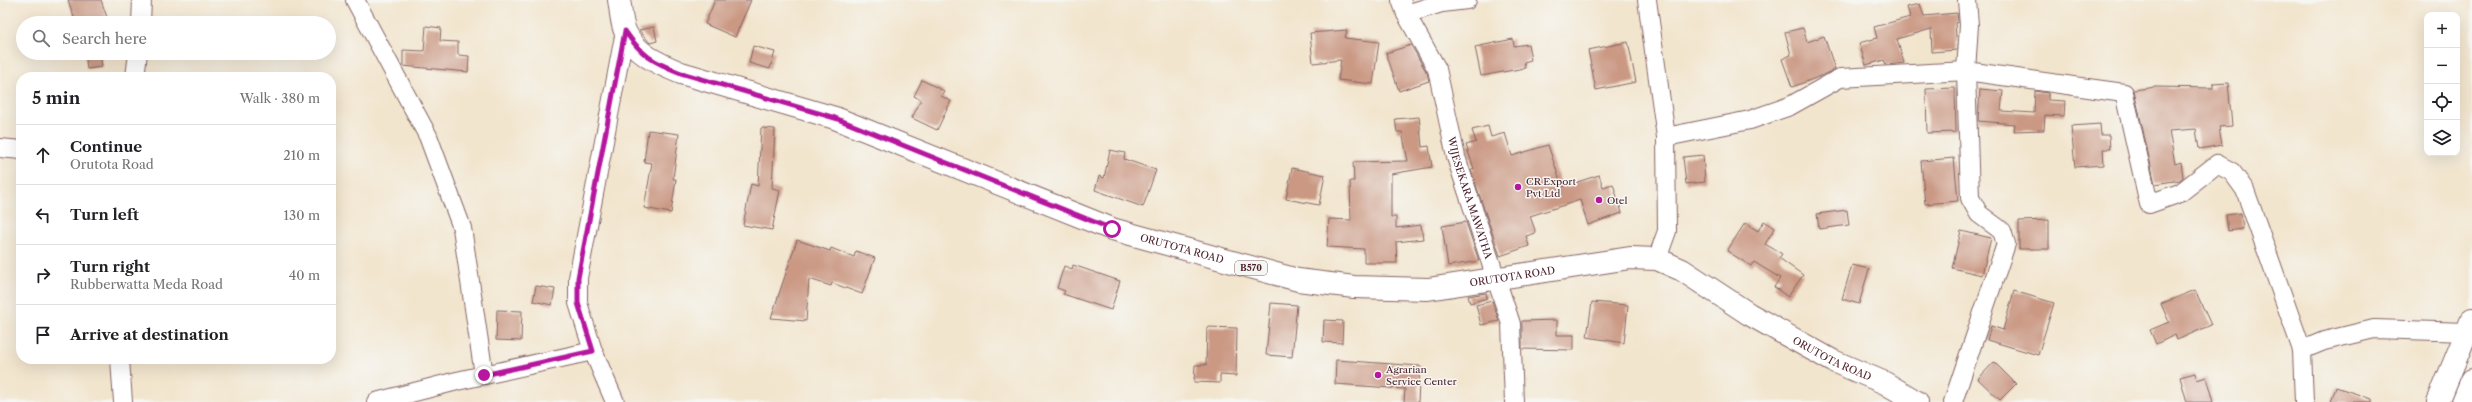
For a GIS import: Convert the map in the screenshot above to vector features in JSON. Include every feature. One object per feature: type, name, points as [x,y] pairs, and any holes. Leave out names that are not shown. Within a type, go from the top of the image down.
[{"type":"main road","name":"ORUTOTA ROAD","points":[[619,0],[625,31],[637,49],[657,63],[681,73],[835,118],[1112,229],[1298,280],[1354,287],[1428,289],[1630,258],[1657,259],[1682,270],[1749,314],[1833,361],[1885,383],[1917,402]]},
{"type":"main road","points":[[2438,402],[2469,326]]},
{"type":"main road","points":[[2463,402],[2472,380]]},
{"type":"street","points":[[141,16],[142,0]]},
{"type":"street","points":[[355,0],[428,136],[462,228],[484,375]]},
{"type":"street","points":[[1404,7],[1467,0]]},
{"type":"street","points":[[1647,0],[1666,137],[1667,231],[1657,259]]},
{"type":"street","points":[[1953,402],[2006,244],[2002,231],[1978,214],[1970,198],[1966,71],[1969,25],[1967,0]]},
{"type":"street","name":"WIJESEKARA MAWATHA","points":[[1404,7],[1437,69],[1456,157],[1511,324],[1514,402]]},
{"type":"street","points":[[615,402],[593,351],[578,303],[578,278],[625,31]]},
{"type":"street","points":[[136,72],[137,60]]},
{"type":"street","points":[[1666,137],[1750,120],[1790,106],[1840,78],[1966,71],[2124,93],[2149,204],[2180,193],[2216,164],[2232,172],[2245,190],[2302,350],[2304,402]]},
{"type":"street","points":[[0,148],[16,150]]},
{"type":"street","points":[[2302,350],[2324,341],[2374,329],[2469,326]]},
{"type":"street","points":[[376,402],[484,375],[593,351]]},
{"type":"street","points":[[120,364],[124,402]]},
{"type":"building","points":[[68,0],[101,0],[107,16],[74,16]]},
{"type":"building","points":[[715,0],[751,0],[735,37],[705,24]]},
{"type":"building","points":[[1920,4],[1924,16],[1957,13],[1958,22],[1955,23],[1957,50],[1932,52],[1931,29],[1897,39],[1904,63],[1886,65],[1884,60],[1866,65],[1859,43],[1877,38],[1874,27],[1910,17],[1907,7]]},
{"type":"building","points":[[426,26],[441,28],[440,41],[458,42],[458,55],[469,56],[468,72],[403,66],[403,50],[424,51]]},
{"type":"building","points":[[654,27],[657,41],[650,43],[639,30]]},
{"type":"building","points":[[1803,28],[1807,42],[1824,36],[1835,69],[1792,87],[1782,59],[1791,55],[1785,32]]},
{"type":"building","points":[[1347,30],[1345,38],[1379,42],[1373,84],[1338,80],[1341,60],[1313,63],[1310,33]]},
{"type":"building","points":[[1513,39],[1514,46],[1528,44],[1531,60],[1524,62],[1525,68],[1481,76],[1475,47]]},
{"type":"building","points":[[1628,42],[1636,82],[1596,90],[1588,50]]},
{"type":"building","points":[[1411,45],[1427,73],[1429,81],[1399,91],[1386,53]]},
{"type":"building","points":[[753,46],[775,52],[770,69],[749,63]]},
{"type":"building","points":[[86,60],[101,60],[102,67],[87,69]]},
{"type":"building","points":[[922,80],[944,91],[941,96],[951,101],[937,130],[912,118],[921,100],[914,96]]},
{"type":"building","points":[[2228,83],[2232,126],[2219,127],[2222,145],[2199,149],[2196,129],[2169,131],[2175,164],[2181,162],[2183,177],[2180,180],[2155,184],[2134,90],[2156,87],[2213,88],[2213,84]]},
{"type":"building","points":[[1955,88],[1956,132],[1927,133],[1926,89]]},
{"type":"building","points":[[1980,89],[2003,91],[2001,111],[2034,113],[2035,91],[2048,93],[2048,100],[2065,101],[2064,116],[2045,115],[2044,130],[2014,131],[2015,124],[1978,121]]},
{"type":"building","points":[[1419,117],[1422,147],[1429,146],[1432,167],[1391,174],[1391,217],[1396,217],[1396,228],[1421,225],[1423,239],[1396,242],[1397,263],[1364,263],[1364,249],[1327,247],[1329,219],[1351,220],[1350,181],[1354,181],[1353,162],[1408,161],[1402,132],[1397,132],[1395,119]]},
{"type":"building","points":[[2100,124],[2101,135],[2109,135],[2110,149],[2103,149],[2104,165],[2075,167],[2071,126]]},
{"type":"building","name":"CR Export Pvt Ltd","points":[[1488,126],[1491,137],[1505,133],[1512,156],[1548,145],[1562,187],[1599,175],[1603,187],[1613,184],[1622,213],[1588,225],[1580,200],[1530,216],[1536,233],[1526,236],[1529,246],[1500,256],[1471,170],[1474,169],[1466,145],[1476,142],[1472,130]]},
{"type":"building","points":[[761,128],[775,129],[772,188],[780,190],[772,230],[743,225],[751,184],[758,186]]},
{"type":"building","points":[[648,130],[679,134],[673,179],[676,179],[671,213],[644,208],[652,163],[644,162]]},
{"type":"building","points":[[1110,150],[1125,153],[1124,159],[1156,170],[1143,207],[1095,190],[1099,176],[1104,178]]},
{"type":"building","points":[[1703,155],[1705,182],[1686,184],[1683,157]]},
{"type":"building","points":[[1954,158],[1958,201],[1925,204],[1921,161]]},
{"type":"building","points":[[1292,168],[1325,175],[1319,205],[1286,199]]},
{"type":"building","points":[[1847,210],[1849,225],[1819,229],[1817,214]]},
{"type":"building","points":[[2241,213],[2243,229],[2228,231],[2226,215]]},
{"type":"building","points":[[2049,220],[2049,249],[2019,249],[2019,221]]},
{"type":"building","points":[[1764,221],[1775,228],[1765,244],[1782,254],[1779,258],[1803,275],[1788,297],[1774,287],[1780,278],[1754,262],[1751,266],[1727,251],[1745,223],[1758,231]]},
{"type":"building","points":[[1466,222],[1479,261],[1448,266],[1442,226]]},
{"type":"building","points":[[1961,231],[1991,238],[1982,275],[1952,268]]},
{"type":"building","points":[[797,240],[830,251],[831,248],[854,257],[856,251],[875,258],[862,294],[832,283],[831,286],[809,279],[806,321],[771,318]]},
{"type":"building","points":[[1073,265],[1120,281],[1111,310],[1063,294],[1065,291],[1057,288],[1064,266],[1072,269]]},
{"type":"building","points":[[1852,265],[1869,269],[1859,304],[1842,299]]},
{"type":"building","points":[[536,286],[555,289],[552,305],[533,301]]},
{"type":"building","points":[[2195,290],[2211,325],[2177,340],[2175,335],[2156,344],[2150,330],[2169,322],[2161,304]]},
{"type":"building","points":[[2014,291],[2054,303],[2038,355],[1987,340],[1991,326],[2003,330]]},
{"type":"building","points":[[1486,293],[1487,298],[1470,303],[1468,296]]},
{"type":"building","points":[[1492,301],[1499,321],[1481,325],[1476,305]]},
{"type":"building","points":[[1592,302],[1628,305],[1624,343],[1587,337]]},
{"type":"building","points":[[1271,303],[1297,305],[1292,357],[1266,355]]},
{"type":"building","points":[[497,310],[522,311],[521,341],[496,340]]},
{"type":"building","points":[[1324,320],[1343,321],[1342,343],[1323,342]]},
{"type":"building","points":[[1557,320],[1557,335],[1574,335],[1574,350],[1522,349],[1522,321]]},
{"type":"building","points":[[1207,327],[1237,328],[1236,376],[1220,375],[1220,383],[1194,382],[1195,365],[1206,365]]},
{"type":"building","name":"Agrarian Service Center","points":[[1336,360],[1420,366],[1418,402],[1404,402],[1405,389],[1335,384]]},
{"type":"building","points":[[1994,362],[2016,384],[2000,400],[1978,379]]},
{"type":"building","points":[[2195,373],[2197,380],[2206,377],[2213,402],[2187,402],[2180,377]]},
{"type":"building","points":[[2336,387],[2372,399],[2372,402],[2331,402]]},
{"type":"place","name":"CR Export Pvt Ltd","points":[[1518,187]]},
{"type":"place","name":"Otel","points":[[1599,200]]},
{"type":"place","name":"Agrarian Service Center","points":[[1378,375]]},
{"type":"route","points":[[484,375],[593,351],[578,303],[578,278],[625,31],[637,49],[657,63],[681,73],[795,104],[835,118],[1112,229]]}]
